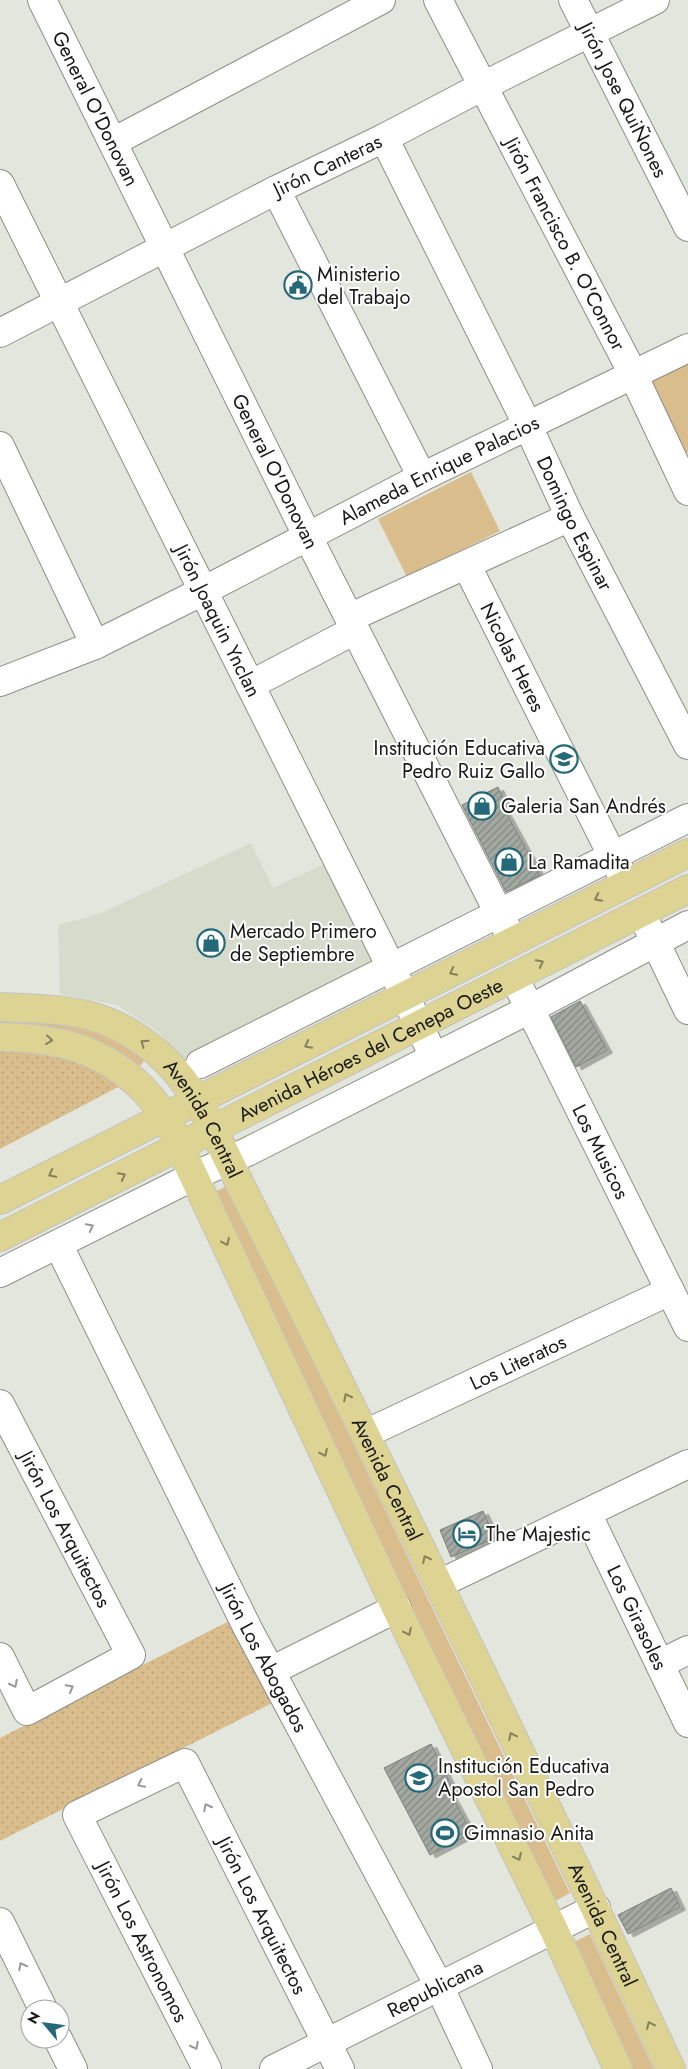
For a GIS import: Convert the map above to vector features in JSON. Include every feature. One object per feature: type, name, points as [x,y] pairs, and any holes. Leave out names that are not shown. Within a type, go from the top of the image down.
[{"type":"main road","name":"Avenida Héroes del Cenepa Oeste","points":[[0,1200],[688,852]]},
{"type":"main road","name":"Avenida Héroes del Cenepa Oeste","points":[[0,1237],[688,889]]},
{"type":"main road","name":"Avenida Central","points":[[0,1007],[90,1014],[120,1027],[155,1051],[179,1076],[197,1102],[229,1161],[439,1584],[596,1908],[671,2069]]},
{"type":"main road","name":"Avenida Central","points":[[0,1037],[60,1041],[92,1053],[143,1088],[166,1117],[397,1608],[553,1928],[618,2069]]},
{"type":"street","name":"General O'Donovan","points":[[42,0],[308,537],[513,941]]},
{"type":"street","points":[[113,142],[381,0]]},
{"type":"street","name":"Jirón Francisco B. O'Connor","points":[[438,0],[684,473]]},
{"type":"street","name":"Jirón Jose QuiÑones","points":[[573,0],[688,227]]},
{"type":"street","name":"Jirón Canteras","points":[[0,333],[276,190],[384,138],[655,0]]},
{"type":"street","name":"Domingo Espinar","points":[[384,138],[528,426],[570,518],[688,745]]},
{"type":"street","name":"Jirón Joaquin Ynclan","points":[[0,184],[391,967],[434,1057]]},
{"type":"street","points":[[276,190],[422,477]]},
{"type":"street","name":"Alameda Enrique Palacios","points":[[0,682],[95,644],[203,591],[422,477],[688,348]]},
{"type":"street","points":[[0,446],[95,644]]},
{"type":"street","points":[[250,685],[352,624],[467,566],[570,518]]},
{"type":"street","name":"Nicolas Heres","points":[[467,566],[626,884]]},
{"type":"street","points":[[200,1064],[688,818]]},
{"type":"street","points":[[642,913],[688,1010]]},
{"type":"street","points":[[0,1273],[194,1176],[229,1161],[530,1009],[688,925]]},
{"type":"street","name":"Los Musicos","points":[[514,976],[688,1327]]},
{"type":"street","name":"Jirón Los Abogados","points":[[58,1244],[242,1618],[439,1986],[478,2069]]},
{"type":"street","name":"Los Literatos","points":[[365,1434],[670,1291]]},
{"type":"street","name":"Jirón Los Arquitectos","points":[[0,1404],[131,1655],[27,1711],[0,1657]]},
{"type":"street","points":[[439,1584],[688,1464]]},
{"type":"street","name":"Los Girasoles","points":[[587,1513],[688,1723]]},
{"type":"street","points":[[271,1671],[397,1608]]},
{"type":"street","points":[[660,1664],[688,1650]]},
{"type":"street","name":"Jirón Los Arquitectos","points":[[77,1815],[184,1763],[340,2069]]},
{"type":"street","name":"Jirón Los Astronomos","points":[[77,1815],[207,2069]]},
{"type":"street","name":"Republicana","points":[[274,2069],[596,1908]]},
{"type":"street","points":[[0,1922],[38,1999]]},
{"type":"street","points":[[63,2049],[73,2069]]},
{"type":"shaded area","points":[[688,352],[688,452],[676,458],[636,377]]},
{"type":"shaded area","points":[[471,472],[500,531],[407,577],[378,519]]},
{"type":"shaded area","name":"Mercado Primero de Septiembre","points":[[251,843],[273,888],[324,864],[373,961],[184,1059],[158,1032],[117,1005],[60,994],[58,925],[101,913]]},
{"type":"shaded area","points":[[0,1016],[76,1019],[146,1058],[141,1065],[134,1069],[0,1030]]},
{"type":"shaded area","points":[[0,1046],[65,1054],[102,1070],[120,1086],[0,1149]]},
{"type":"shaded area","points":[[231,1184],[358,1454],[570,1893],[552,1903],[213,1193]]},
{"type":"shaded area","points":[[235,1618],[280,1699],[0,1841],[0,1738]]},
{"type":"shaded area","points":[[590,1934],[654,2069],[633,2069],[572,1943]]},
{"type":"building","points":[[498,787],[506,805],[503,807],[540,875],[506,892],[462,805]]},
{"type":"building","points":[[580,1001],[607,1050],[576,1067],[551,1017]]},
{"type":"building","name":"The Majestic","points":[[483,1511],[495,1538],[451,1557],[440,1530]]},
{"type":"building","points":[[431,1744],[453,1789],[449,1791],[472,1833],[430,1855],[384,1768]]},
{"type":"building","points":[[671,1888],[680,1907],[628,1934],[618,1915]]},
{"type":"place","name":"Ministerio del Trabajo","points":[[298,285]]},
{"type":"place","name":"Institución Educativa Pedro Ruiz Gallo","points":[[564,759]]},
{"type":"place","name":"Galeria San Andrés","points":[[482,806]]},
{"type":"place","name":"La Ramadita","points":[[509,862]]},
{"type":"place","name":"Mercado Primero de Septiembre","points":[[211,943]]},
{"type":"place","name":"The Majestic","points":[[467,1534]]},
{"type":"place","name":"Institución Educativa Apostol San Pedro","points":[[419,1778]]},
{"type":"place","name":"Gimnasio Anita","points":[[445,1833]]}]
